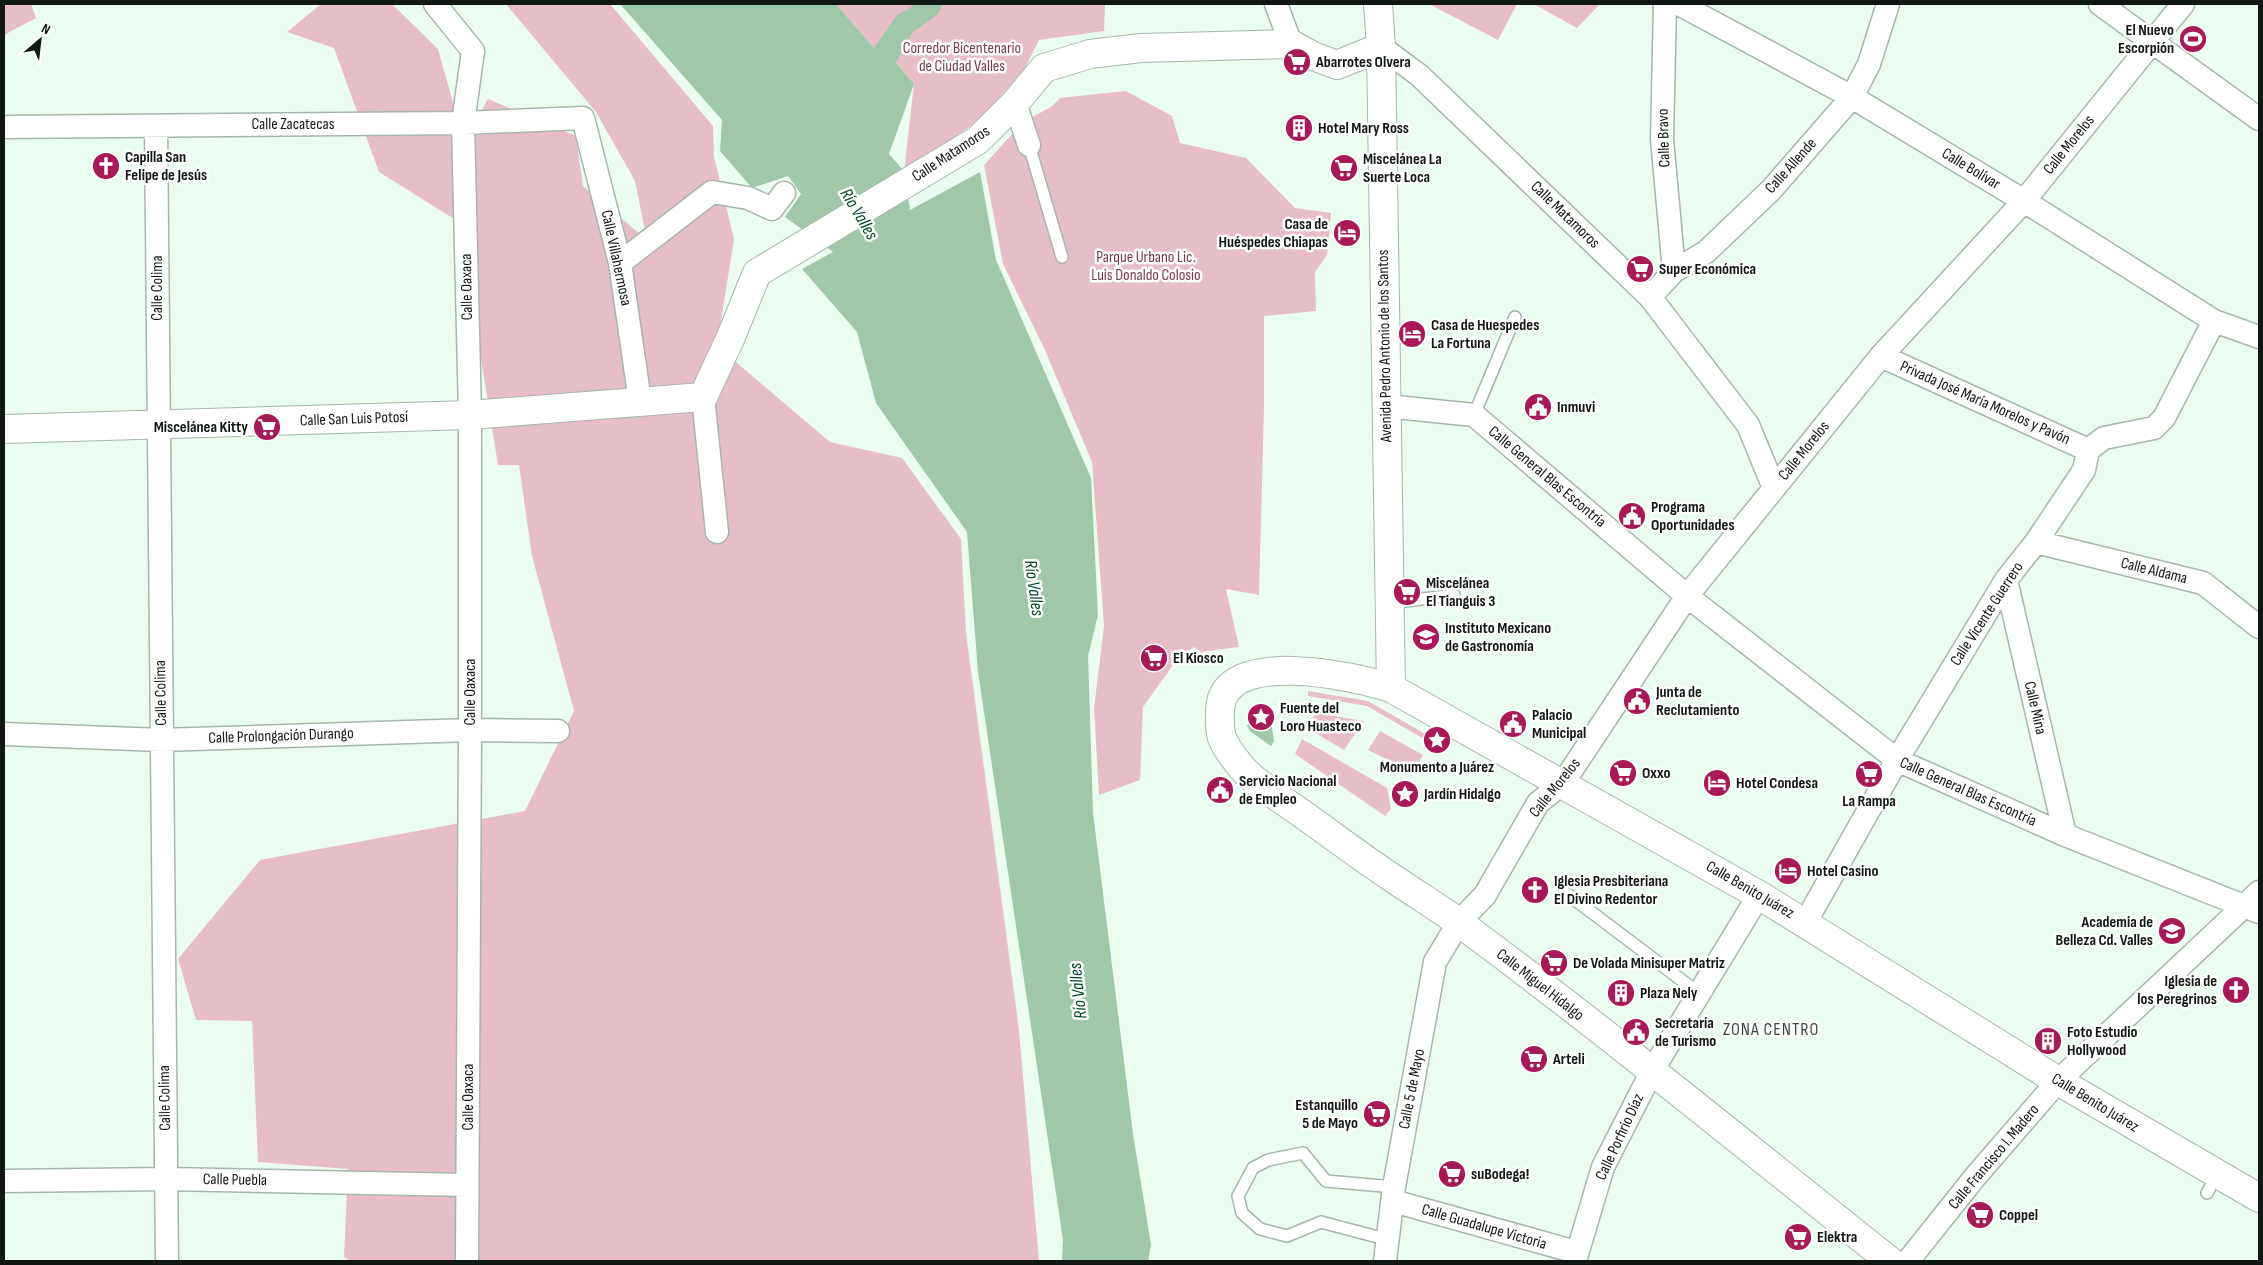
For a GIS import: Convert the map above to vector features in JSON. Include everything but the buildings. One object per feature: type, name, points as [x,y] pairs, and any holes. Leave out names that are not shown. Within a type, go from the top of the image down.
[{"type":"street","name":"Calle Oaxaca","points":[[435,4],[473,51],[463,123],[470,415],[467,1261]]},
{"type":"street","points":[[1276,4],[1291,44],[1313,56],[1337,65],[1381,47]]},
{"type":"street","name":"Avenida Pedro Antonio de los Santos","points":[[1378,4],[1381,47],[1391,688]]},
{"type":"street","name":"Calle Bravo","points":[[1665,4],[1662,139],[1674,271]]},
{"type":"street","name":"Calle Bolívar","points":[[1680,4],[1852,97],[2024,201],[2214,321],[2259,337]]},
{"type":"street","name":"Calle Allende","points":[[1650,297],[1674,271],[1706,252],[1771,190],[1852,97],[1869,64],[1888,4]]},
{"type":"street","points":[[2100,4],[2153,40],[2259,119]]},
{"type":"street","name":"Calle Morelos","points":[[1459,922],[1485,896],[1538,803],[1563,783],[1687,596],[1881,356],[2024,201],[2183,4]]},
{"type":"street","name":"Calle Matamoros","points":[[703,397],[730,340],[757,273],[978,140],[1015,103],[1044,68],[1090,54],[1140,48],[1291,44]]},
{"type":"street","name":"Calle Matamoros","points":[[1381,47],[1419,76],[1650,297],[1748,425],[1774,488]]},
{"type":"street","points":[[1015,103],[1029,146]]},
{"type":"street","name":"Calle Zacatecas","points":[[4,127],[463,123],[583,118]]},
{"type":"street","name":"Calle Villahermosa","points":[[583,118],[620,262],[640,401]]},
{"type":"street","name":"Calle Colima","points":[[156,126],[167,1261]]},
{"type":"street","points":[[620,262],[712,192],[748,198],[772,209],[784,193]]},
{"type":"street","points":[[2088,450],[2104,438],[2154,428],[2164,418],[2214,321]]},
{"type":"street","name":"Privada José María Morelos y Pavón","points":[[1881,356],[2088,450]]},
{"type":"street","points":[[703,397],[717,532]]},
{"type":"street","name":"Calle San Luis Potosí","points":[[4,429],[158,426],[470,415],[703,397]]},
{"type":"street","name":"Calle General Blas Escontria","points":[[1386,406],[1474,415],[1687,596]]},
{"type":"street","name":"Calle Vicente Guerrero","points":[[1805,923],[1897,760],[2006,580],[2036,542],[2084,470],[2088,450]]},
{"type":"street","name":"Calle Aldama","points":[[2036,542],[2203,583],[2259,627]]},
{"type":"street","name":"Calle Mina","points":[[2006,580],[2065,836]]},
{"type":"street","name":"Calle General Blas Escontría","points":[[1687,596],[1897,760],[2065,836],[2255,903]]},
{"type":"street","name":"Calle Benito Juárez","points":[[1220,699],[1236,679],[1256,674],[1305,670],[1364,679],[1391,688],[1760,895],[2058,1081],[2212,1184],[2259,1198]]},
{"type":"street","name":"Calle Miguel Hidalgo","points":[[1220,699],[1219,735],[1240,766],[1292,807],[1459,922],[1652,1071],[1890,1261]]},
{"type":"street","name":"Calle Prolongación Durango","points":[[4,734],[161,740],[470,730],[558,731]]},
{"type":"street","points":[[1652,1071],[1760,895]]},
{"type":"street","name":"Calle Francisco I. Madero","points":[[1908,1261],[1975,1177],[2058,1081],[2255,903]]},
{"type":"street","name":"Calle 5 de Mayo","points":[[1387,1250],[1393,1194],[1435,962],[1459,922]]},
{"type":"street","name":"Calle Porfirio Díaz","points":[[1575,1257],[1603,1167],[1652,1071]]},
{"type":"street","name":"Calle Puebla","points":[[4,1181],[166,1178],[467,1185]]},
{"type":"street","name":"Calle Guadalupe Victoria","points":[[1393,1194],[1575,1257]]},
{"type":"lane","points":[[1029,146],[1062,257]]},
{"type":"lane","points":[[1474,415],[1514,318]]},
{"type":"lane","points":[[1390,603],[1454,595]]},
{"type":"lane","points":[[1566,893],[1700,994]]},
{"type":"lane","points":[[1387,1250],[1322,1222],[1287,1236],[1260,1229],[1242,1213],[1238,1196],[1253,1168],[1268,1160],[1302,1153],[1326,1181],[1393,1194]]},
{"type":"green space","points":[[4,4],[31,4],[36,18],[4,35]]},
{"type":"green space","points":[[321,4],[392,4],[438,49],[464,142],[488,99],[576,136],[583,186],[647,240],[635,181],[596,112],[506,4],[610,4],[713,126],[714,157],[734,239],[717,346],[830,442],[902,458],[961,539],[966,633],[1019,1030],[1039,1261],[351,1261],[344,1257],[348,1169],[258,1162],[252,1021],[196,1020],[178,959],[260,860],[525,811],[574,711],[532,556],[519,465],[498,465],[459,222],[379,172],[334,48],[287,32]]},
{"type":"green space","name":"Corredor Bicentenario de Ciudad Valles","points":[[836,4],[922,4],[874,48]]},
{"type":"green space","name":"Corredor Bicentenario de Ciudad Valles","points":[[935,4],[1105,4],[1104,31],[1039,40],[1025,68],[981,119],[904,171],[914,84],[896,63],[913,32]]},
{"type":"green space","points":[[1431,4],[1517,4],[1498,40]]},
{"type":"green space","points":[[1534,4],[1600,4],[1577,28]]},
{"type":"green space","name":"Parque Urbano Lic. Luis Donaldo Colosio","points":[[1126,91],[1172,116],[1180,143],[1246,158],[1295,208],[1331,213],[1327,255],[1315,272],[1316,311],[1264,316],[1264,408],[1259,595],[1226,589],[1239,647],[1201,652],[1194,647],[1175,662],[1143,707],[1140,780],[1099,795],[1094,708],[1104,626],[1092,462],[1044,348],[1003,264],[984,165],[1023,122],[1051,107],[1060,98]]},
{"type":"green space","points":[[1308,691],[1368,701],[1427,735],[1424,739],[1367,706],[1308,696]]},
{"type":"green space","points":[[1316,713],[1364,721],[1344,750],[1307,728]]},
{"type":"green space","points":[[1380,731],[1423,755],[1413,772],[1368,750]]},
{"type":"green space","points":[[1302,739],[1387,788],[1391,809],[1385,816],[1295,754]]},
{"type":"water","name":"Río Valles","points":[[620,4],[836,4],[874,48],[897,15],[916,4],[943,4],[937,15],[913,32],[896,63],[914,84],[889,154],[904,171],[910,210],[980,172],[996,260],[1091,478],[1098,615],[1088,656],[1093,813],[1133,1134],[1151,1245],[1148,1261],[1062,1261],[1063,1240],[978,672],[967,532],[876,403],[857,332],[802,269],[833,252],[785,217],[801,194],[788,176],[752,188],[720,151],[722,120]]},
{"type":"water","name":"Fuente del Loro Huasteco","points":[[1259,704],[1269,707],[1274,741],[1271,746],[1251,732],[1247,726]]},
{"type":"place","name":"El Nuevo Escorpión","points":[[2193,39]]},
{"type":"place","name":"Abarrotes Olvera","points":[[1297,62]]},
{"type":"place","name":"Hotel Mary Ross","points":[[1299,128]]},
{"type":"place","name":"Capilla San Felipe de Jesús","points":[[106,166]]},
{"type":"place","name":"Miscelánea La Suerte Loca","points":[[1344,168]]},
{"type":"place","name":"Casa de Huéspedes Chiapas","points":[[1347,233]]},
{"type":"place","name":"Super Económica","points":[[1640,269]]},
{"type":"place","name":"Casa de Huespedes La Fortuna","points":[[1412,334]]},
{"type":"place","name":"Inmuvi","points":[[1538,407]]},
{"type":"place","name":"Miscelánea Kitty","points":[[267,427]]},
{"type":"place","name":"Programa Oportunidades","points":[[1632,516]]},
{"type":"place","name":"Miscelánea El Tianguis 3","points":[[1407,592]]},
{"type":"place","name":"Instituto Mexicano de Gastronomía","points":[[1426,637]]},
{"type":"place","name":"El Kiosco","points":[[1154,658]]},
{"type":"place","name":"Junta de Reclutamiento","points":[[1637,701]]},
{"type":"place","name":"Fuente del Loro Huasteco","points":[[1261,717]]},
{"type":"place","name":"Palacio Municipal","points":[[1513,724]]},
{"type":"place","name":"Monumento a Juárez","points":[[1437,740]]},
{"type":"place","name":"Oxxo","points":[[1623,773]]},
{"type":"place","name":"La Rampa","points":[[1869,774]]},
{"type":"place","name":"Hotel Condesa","points":[[1717,783]]},
{"type":"place","name":"Servicio Nacional de Empleo","points":[[1220,790]]},
{"type":"place","name":"Jardín Hidalgo","points":[[1405,794]]},
{"type":"place","name":"Hotel Casino","points":[[1788,871]]},
{"type":"place","name":"Iglesia Presbiteriana El Divino Redentor","points":[[1535,890]]},
{"type":"place","name":"Academia de Belleza Cd. Valles","points":[[2172,931]]},
{"type":"place","name":"De Volada Minisuper Matriz","points":[[1554,963]]},
{"type":"place","name":"Iglesia de los Peregrinos","points":[[2236,990]]},
{"type":"place","name":"Plaza Nely","points":[[1621,993]]},
{"type":"place","name":"Secretaría de Turismo","points":[[1636,1032]]},
{"type":"place","name":"Foto Estudio Hollywood","points":[[2048,1041]]},
{"type":"place","name":"Arteli","points":[[1534,1059]]},
{"type":"place","name":"Estanquillo 5 de Mayo","points":[[1377,1114]]},
{"type":"place","name":"suBodega!","points":[[1452,1174]]},
{"type":"place","name":"Coppel","points":[[1980,1215]]},
{"type":"place","name":"Elektra","points":[[1798,1237]]},
{"type":"district","name":"ZONA CENTRO","points":[[1771,1029]]}]
